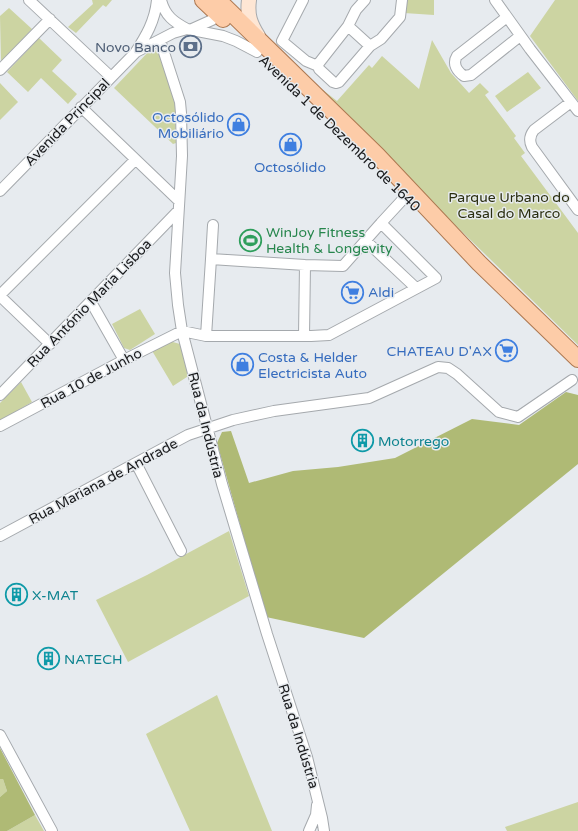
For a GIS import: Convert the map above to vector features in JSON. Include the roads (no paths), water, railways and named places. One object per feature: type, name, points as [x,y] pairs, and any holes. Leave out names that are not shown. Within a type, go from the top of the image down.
[{"type":"main road","name":"Avenida 1 de Dezembro de 1640","points":[[203,0],[223,5],[261,49],[405,197],[480,263]]},
{"type":"main road","points":[[249,0],[249,21],[261,49]]},
{"type":"main road","name":"Avenida 1 de Dezembro de 1640","points":[[261,49],[377,155],[480,263],[578,359]]},
{"type":"street","points":[[29,0],[111,77]]},
{"type":"street","name":"Avenida Principal","points":[[0,191],[135,53],[146,37],[153,22],[157,0]]},
{"type":"street","points":[[161,0],[165,13],[176,24],[190,29],[223,36],[261,49]]},
{"type":"street","points":[[303,0],[282,41],[306,62],[318,66],[319,69],[336,83],[340,82],[370,46],[381,39],[400,17],[402,0]]},
{"type":"street","points":[[318,66],[318,63],[348,26],[356,10],[365,0]]},
{"type":"street","points":[[495,0],[520,36],[578,111]]},
{"type":"street","name":"Avenida Principal","points":[[135,53],[173,33],[207,23],[223,5]]},
{"type":"street","points":[[507,16],[458,56],[454,61],[455,67],[464,76],[471,75],[520,36]]},
{"type":"street","points":[[0,70],[50,19]]},
{"type":"street","points":[[348,26],[370,46]]},
{"type":"street","name":"Rua da Indústria","points":[[160,40],[180,102],[182,113],[182,156],[175,273],[182,331],[222,484],[264,627],[307,757],[324,831]]},
{"type":"street","points":[[571,102],[534,130],[530,136],[530,140],[532,147],[578,210]]},
{"type":"street","points":[[81,107],[179,206]]},
{"type":"street","points":[[50,344],[0,295],[135,160]]},
{"type":"street","points":[[211,259],[343,266],[405,197]]},
{"type":"street","name":"Rua António Maria Lisboa","points":[[0,395],[90,302],[179,206]]},
{"type":"street","points":[[182,331],[206,336],[329,335],[436,278],[381,223]]},
{"type":"street","points":[[206,336],[214,225]]},
{"type":"street","points":[[366,241],[416,288]]},
{"type":"street","points":[[304,336],[305,265]]},
{"type":"street","points":[[90,302],[124,360]]},
{"type":"street","name":"Rua 10 de Junho","points":[[0,426],[182,331]]},
{"type":"street","name":"Rua Mariana de Andrade","points":[[0,536],[188,436],[233,420],[274,411],[368,398],[438,367],[448,368],[457,374],[499,412],[518,417],[572,380]]},
{"type":"street","points":[[136,463],[181,551]]},
{"type":"street","points":[[0,735],[52,831]]},
{"type":"street","name":"Rua da Indústria","points":[[309,831],[316,815],[318,801]]},
{"type":"street","points":[[309,831],[318,831]]},
{"type":"place","name":"Novo Banco","points":[[191,47]]},
{"type":"place","name":"Octosólido Mobiliário","points":[[239,125]]},
{"type":"place","name":"Octosólido","points":[[290,145]]},
{"type":"place","name":"WinJoy Fitness Health & Longevity","points":[[251,240]]},
{"type":"place","name":"Aldi","points":[[353,292]]},
{"type":"place","name":"CHATEAU D'AX","points":[[507,351]]},
{"type":"place","name":"Costa & Helder Electricista Auto","points":[[243,365]]},
{"type":"place","name":"Motorrego","points":[[363,441]]},
{"type":"place","name":"X-MAT","points":[[17,595]]},
{"type":"place","name":"NATECH","points":[[49,659]]},
{"type":"park label","name":"Parque Urbano do Casal do Marco","points":[[509,206]]}]
